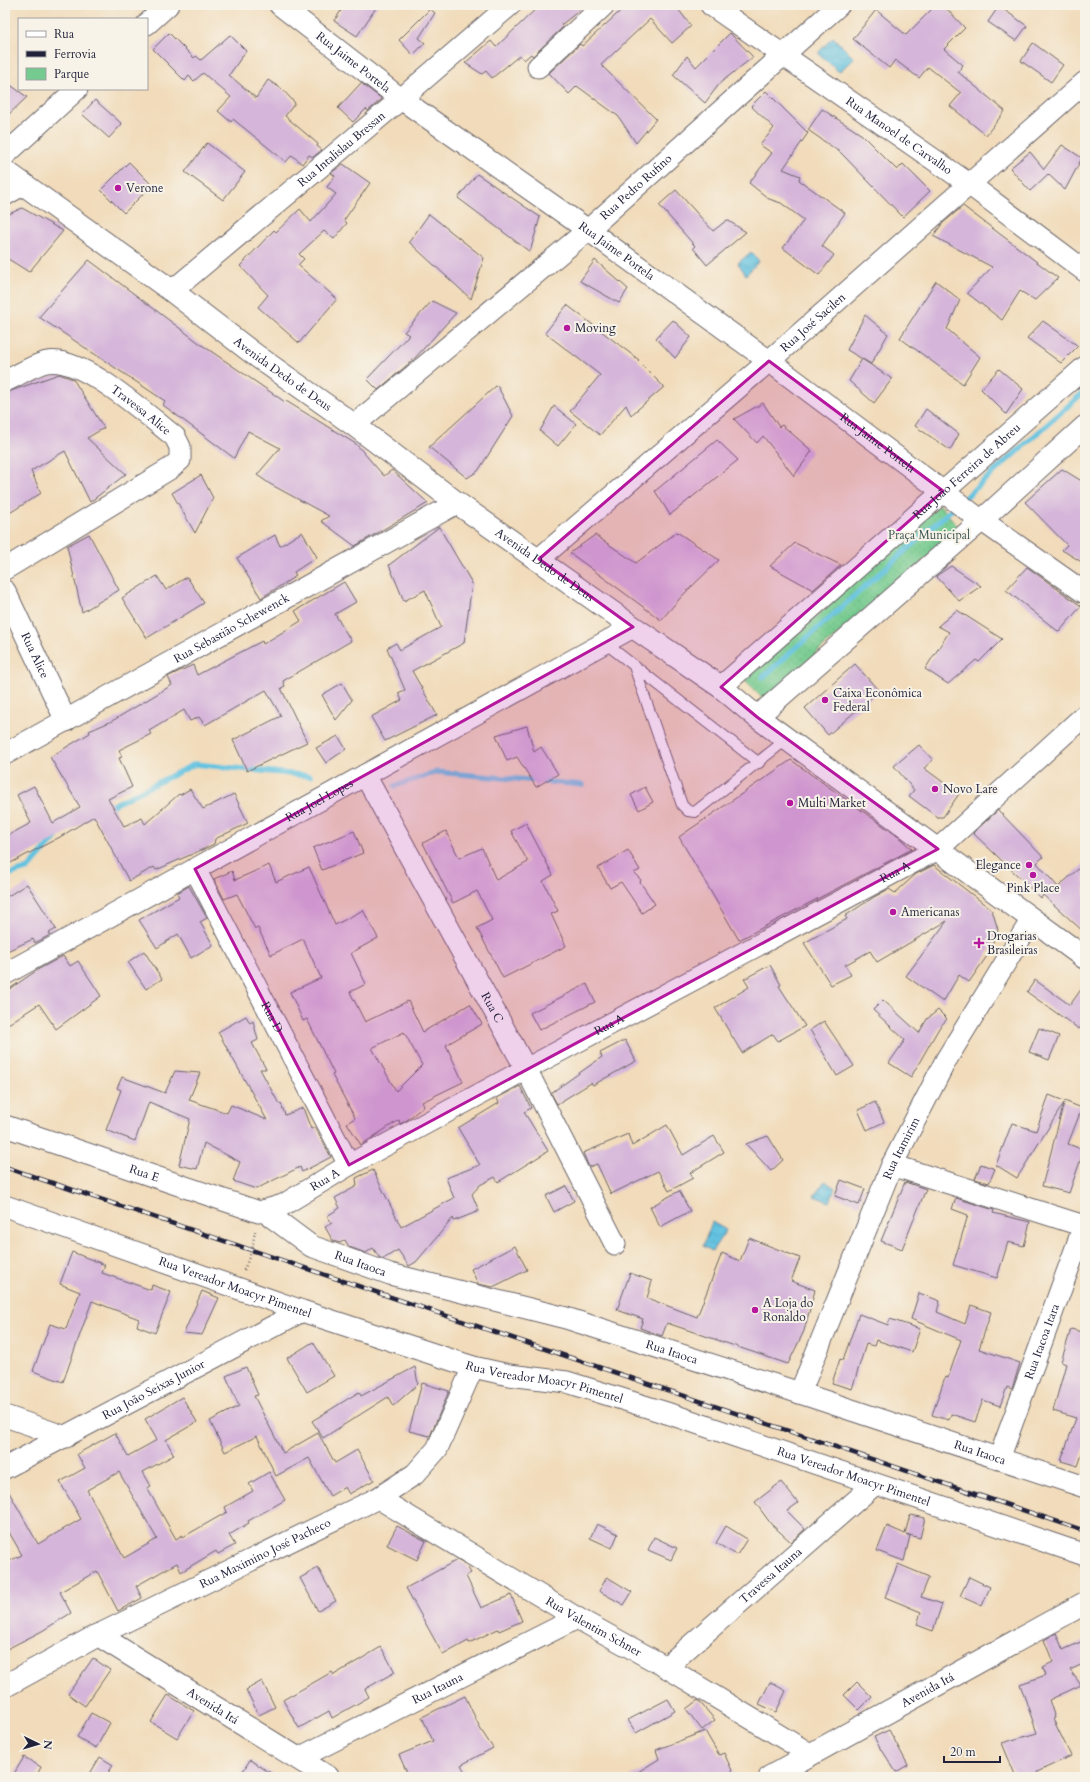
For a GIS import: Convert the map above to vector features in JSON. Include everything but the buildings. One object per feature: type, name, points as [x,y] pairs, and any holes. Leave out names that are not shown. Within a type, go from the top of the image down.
[{"type":"main road","name":"Avenida Dedo de Deus","points":[[5,171],[172,291],[254,354],[354,425],[457,503],[721,687],[757,717],[1085,958]]},
{"type":"main road","name":"Avenida Itá","points":[[770,1777],[1085,1602]]},
{"type":"main road","name":"Rua Maximino José Pacheco","points":[[5,1686],[98,1635]]},
{"type":"main road","name":"Avenida Itá","points":[[98,1635],[328,1777]]},
{"type":"street","points":[[148,23],[168,5]]},
{"type":"street","name":"Rua Jaime Portela","points":[[280,5],[401,99],[588,230],[948,494],[978,518],[1085,593]]},
{"type":"street","name":"Rua Intalislau Bressan","points":[[172,291],[401,99],[510,5]]},
{"type":"street","points":[[538,67],[604,5]]},
{"type":"street","name":"Rua Manoel de Carvalho","points":[[711,5],[969,184],[1085,271]]},
{"type":"street","name":"Rua Pedro Rufino","points":[[354,425],[588,230],[839,5]]},
{"type":"street","name":"Rua José Sacilen","points":[[539,559],[769,362],[1085,82]]},
{"type":"street","points":[[5,155],[76,90]]},
{"type":"street","points":[[5,195],[24,184]]},
{"type":"street","name":"Travessa Alice","points":[[5,381],[46,362],[62,362],[78,367],[112,388],[175,437],[180,447],[180,460],[171,468],[5,569]]},
{"type":"street","name":"Rua João Ferreira de Abreu","points":[[721,687],[948,494],[1085,367]]},
{"type":"street","points":[[757,717],[978,518],[1085,426]]},
{"type":"street","name":"Rua Sebastião Schewenck","points":[[5,754],[457,503]]},
{"type":"street","name":"Rua Alice","points":[[5,591],[66,721]]},
{"type":"street","name":"Rua Joel Lopes","points":[[5,974],[634,627]]},
{"type":"street","name":"Rua A","points":[[268,1209],[526,1069],[938,849],[1085,715]]},
{"type":"street","name":"Rua C","points":[[365,775],[526,1069],[614,1244]]},
{"type":"street","name":"Rua D","points":[[195,869],[349,1165]]},
{"type":"street","name":"Rua Itamirim","points":[[800,1392],[892,1165],[946,1060],[1032,919]]},
{"type":"street","name":"Rua E","points":[[5,1126],[268,1209]]},
{"type":"street","points":[[892,1165],[1084,1225]]},
{"type":"street","name":"Rua Vereador Moacyr Pimentel","points":[[5,1206],[302,1311],[473,1367],[509,1376],[567,1382],[673,1415],[1085,1555]]},
{"type":"street","name":"Rua Itaoca","points":[[268,1209],[311,1246],[390,1274],[566,1318],[800,1392],[1085,1487]]},
{"type":"street","name":"Rua Itacoa Itara","points":[[999,1459],[1084,1225]]},
{"type":"street","name":"Rua João Seixas Junior","points":[[5,1468],[302,1311]]},
{"type":"street","name":"Rua Maximino José Pacheco","points":[[98,1635],[378,1498],[415,1474],[437,1449],[473,1367]]},
{"type":"street","points":[[5,1416],[66,1437]]},
{"type":"street","name":"Travessa Itauna","points":[[666,1667],[875,1484]]},
{"type":"street","name":"Rua Valentim Schner","points":[[378,1498],[577,1618],[666,1667],[810,1754]]},
{"type":"street","name":"Rua Itauna","points":[[298,1758],[577,1618]]},
{"type":"lane","points":[[604,643],[759,763]]},
{"type":"lane","points":[[634,666],[682,804],[688,811],[694,812],[788,739]]},
{"type":"path","points":[[236,1288],[268,1209]]},
{"type":"highlighted area","points":[[769,361],[943,491],[721,687],[757,717],[938,849],[349,1165],[195,869],[633,627],[539,559]]},
{"type":"green space","name":"Praça Municipal","points":[[940,505],[960,529],[763,699],[745,680]]},
{"type":"water","points":[[833,37],[854,58],[839,72],[818,53]]},
{"type":"water","points":[[751,252],[759,261],[746,275],[738,263]]},
{"type":"water","points":[[825,1181],[835,1188],[830,1202],[814,1196]]},
{"type":"water","points":[[712,1222],[726,1230],[712,1251],[703,1246]]},
{"type":"waterway","points":[[763,677],[1085,391]]},
{"type":"waterway","points":[[105,809],[195,764],[310,776]]},
{"type":"waterway","points":[[395,786],[437,772],[583,785]]},
{"type":"waterway","points":[[5,876],[29,868],[57,836]]},
{"type":"railway","points":[[5,1167],[1085,1531]]},
{"type":"place","name":"Verone","points":[[118,188]]},
{"type":"place","name":"Moving","points":[[567,328]]},
{"type":"place","name":"Caixa Econômica Federal","points":[[825,700]]},
{"type":"place","name":"Novo Lare","points":[[935,789]]},
{"type":"place","name":"Multi Market","points":[[790,803]]},
{"type":"place","name":"Elegance","points":[[1029,865]]},
{"type":"place","name":"Pink Place","points":[[1033,875]]},
{"type":"place","name":"Americanas","points":[[893,912]]},
{"type":"place","name":"Drogarias Brasileiras","points":[[979,943]]},
{"type":"place","name":"A Loja do Ronaldo","points":[[755,1310]]}]
